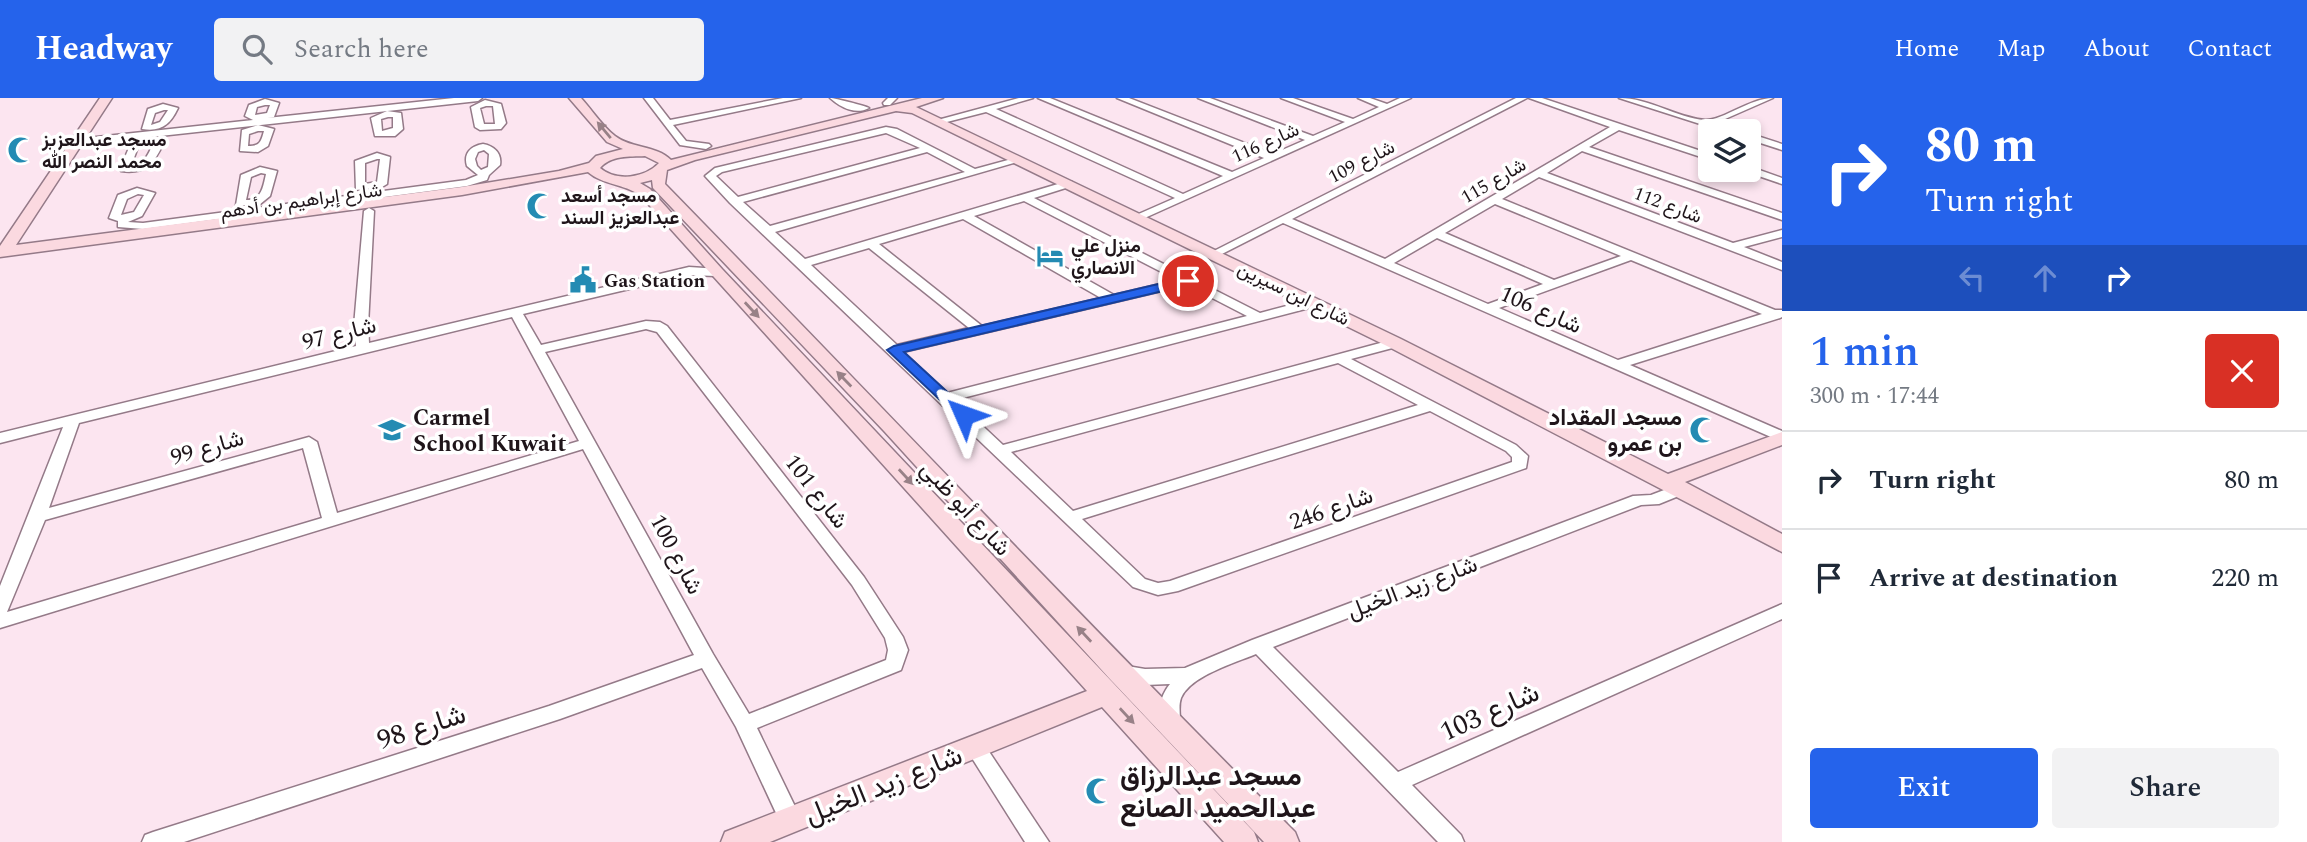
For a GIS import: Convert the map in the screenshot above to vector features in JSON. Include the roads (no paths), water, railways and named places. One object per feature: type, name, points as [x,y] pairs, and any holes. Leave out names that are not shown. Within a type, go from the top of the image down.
[{"type":"street","points":[[1,255],[106,98]]},
{"type":"street","points":[[558,98],[599,146],[595,173],[611,179]]},
{"type":"street","points":[[576,98],[615,142],[660,164],[892,103]]},
{"type":"street","points":[[648,98],[681,148]]},
{"type":"street","points":[[739,98],[750,107]]},
{"type":"street","points":[[667,123],[797,98]]},
{"type":"street","points":[[834,98],[847,110]]},
{"type":"street","points":[[660,164],[681,148],[706,146],[847,110],[892,103],[914,104],[937,98]]},
{"type":"street","points":[[939,121],[1029,98]]},
{"type":"street","points":[[1042,98],[1232,176]]},
{"type":"street","points":[[1121,98],[1273,158]]},
{"type":"street","points":[[1202,98],[1314,139]]},
{"type":"street","points":[[1284,98],[1354,122]]},
{"type":"street","points":[[1362,98],[1388,107]]},
{"type":"street","name":"شارع 116","points":[[1138,218],[1407,98]]},
{"type":"street","name":"شارع 109","points":[[1214,254],[1523,98]]},
{"type":"street","points":[[1533,98],[1698,153]]},
{"type":"street","points":[[1622,98],[1698,121]]},
{"type":"street","points":[[1719,119],[1768,98],[1782,105]]},
{"type":"street","points":[[78,142],[259,122],[323,111],[386,111],[482,100]]},
{"type":"street","name":"شارع ابن سيرين","points":[[914,104],[939,121],[1395,343],[1483,387],[1520,409],[1782,530]]},
{"type":"street","points":[[988,108],[1184,198]]},
{"type":"street","points":[[573,114],[588,111]]},
{"type":"street","name":"شارع 115","points":[[1385,264],[1619,126]]},
{"type":"street","points":[[974,173],[886,130],[712,173],[711,179],[1002,450],[1070,517],[1431,406]]},
{"type":"street","points":[[1761,140],[1782,147]]},
{"type":"street","points":[[1582,148],[1782,218]]},
{"type":"street","points":[[734,201],[929,149]]},
{"type":"street","name":"شارع إبراهيم بن أدهم","points":[[206,228],[292,210],[525,184],[619,153],[640,152]]},
{"type":"street","points":[[766,231],[1019,160]]},
{"type":"street","name":"شارع إبراهيم بن أدهم","points":[[1,255],[206,228],[370,198],[525,184],[640,178],[660,164]]},
{"type":"street","name":"شارع أبو ظبي","points":[[660,164],[658,185],[883,419],[1112,683],[1241,839]]},
{"type":"street","name":"شارع إبراهيم بن أدهم","points":[[323,206],[467,183],[483,178],[484,172]]},
{"type":"street","name":"شارع 112","points":[[1541,174],[1782,266]]},
{"type":"street","points":[[1761,174],[1782,181]]},
{"type":"street","name":"شارع أبو ظبي","points":[[611,179],[645,192],[703,268],[860,428],[1112,683],[1170,725],[1284,842]]},
{"type":"street","points":[[802,264],[1068,184]]},
{"type":"street","points":[[1025,197],[1258,317]]},
{"type":"street","points":[[363,348],[361,326],[370,198]]},
{"type":"street","points":[[1493,199],[1779,314]]},
{"type":"street","name":"شارع إبراهيم بن أدهم","points":[[124,218],[122,225],[143,226],[250,208],[292,210]]},
{"type":"street","points":[[964,215],[1112,299]]},
{"type":"street","name":"شارع 106","points":[[1283,219],[1782,437]]},
{"type":"street","points":[[1733,247],[1782,233]]},
{"type":"street","points":[[1437,234],[1553,284]]},
{"type":"street","points":[[870,243],[979,330]]},
{"type":"street","points":[[1488,308],[1631,256]]},
{"type":"street","name":"شارع 97","points":[[0,438],[363,348],[703,268]]},
{"type":"street","points":[[894,350],[1188,281]]},
{"type":"street","points":[[945,398],[1313,303]]},
{"type":"street","name":"شارع 100","points":[[516,312],[706,659],[745,724],[791,821]]},
{"type":"street","points":[[1617,365],[1779,314]]},
{"type":"street","name":"شارع 101","points":[[537,350],[646,325],[655,324],[662,329],[858,581],[894,637],[898,650],[894,665],[745,724]]},
{"type":"street","points":[[1002,450],[1395,343]]},
{"type":"street","points":[[1339,358],[1431,406]]},
{"type":"street","name":"شارع 246","points":[[1070,517],[1134,579],[1151,588],[1172,587],[1520,465],[1521,460],[1511,448],[1431,406]]},
{"type":"street","points":[[860,428],[875,428],[883,419]]},
{"type":"street","points":[[0,608],[38,516],[73,420]]},
{"type":"street","name":"شارع زيد الخيل","points":[[736,842],[975,747],[1112,683],[1145,677],[1187,676],[1259,645],[1639,500],[1653,500],[1679,483],[1724,466],[1724,460],[1782,437]]},
{"type":"street","name":"شارع 99","points":[[38,516],[309,442],[331,520]]},
{"type":"street","points":[[0,621],[588,443]]},
{"type":"street","name":"شارع ابن سيرين","points":[[1679,483],[1782,544]]},
{"type":"street","name":"شارع 103","points":[[1395,783],[1782,611]]},
{"type":"street","points":[[1259,645],[1452,842]]},
{"type":"street","name":"شارع 98","points":[[153,842],[553,713],[706,659]]},
{"type":"street","points":[[1170,725],[1171,697],[1187,676]]},
{"type":"street","points":[[975,747],[1038,842]]},
{"type":"street","points":[[1241,839],[1255,835],[1262,824],[1261,817]]},
{"type":"place","name":"مسجد عبدالعزيز محمد النصر الله","points":[[21,150]]},
{"type":"place","name":"مسجد أسعد عبدالعزيز السند","points":[[540,206]]},
{"type":"place","name":"منزل علي الانصاري","points":[[1050,256]]},
{"type":"place","name":"Gas Station","points":[[583,280]]},
{"type":"place","name":"Carmel School Kuwait","points":[[392,430]]},
{"type":"place","name":"مسجد المقداد بن عمرو","points":[[1703,430]]},
{"type":"place","name":"مسجد عبدالرزاق عبدالحميد الصانع","points":[[1099,791]]}]
